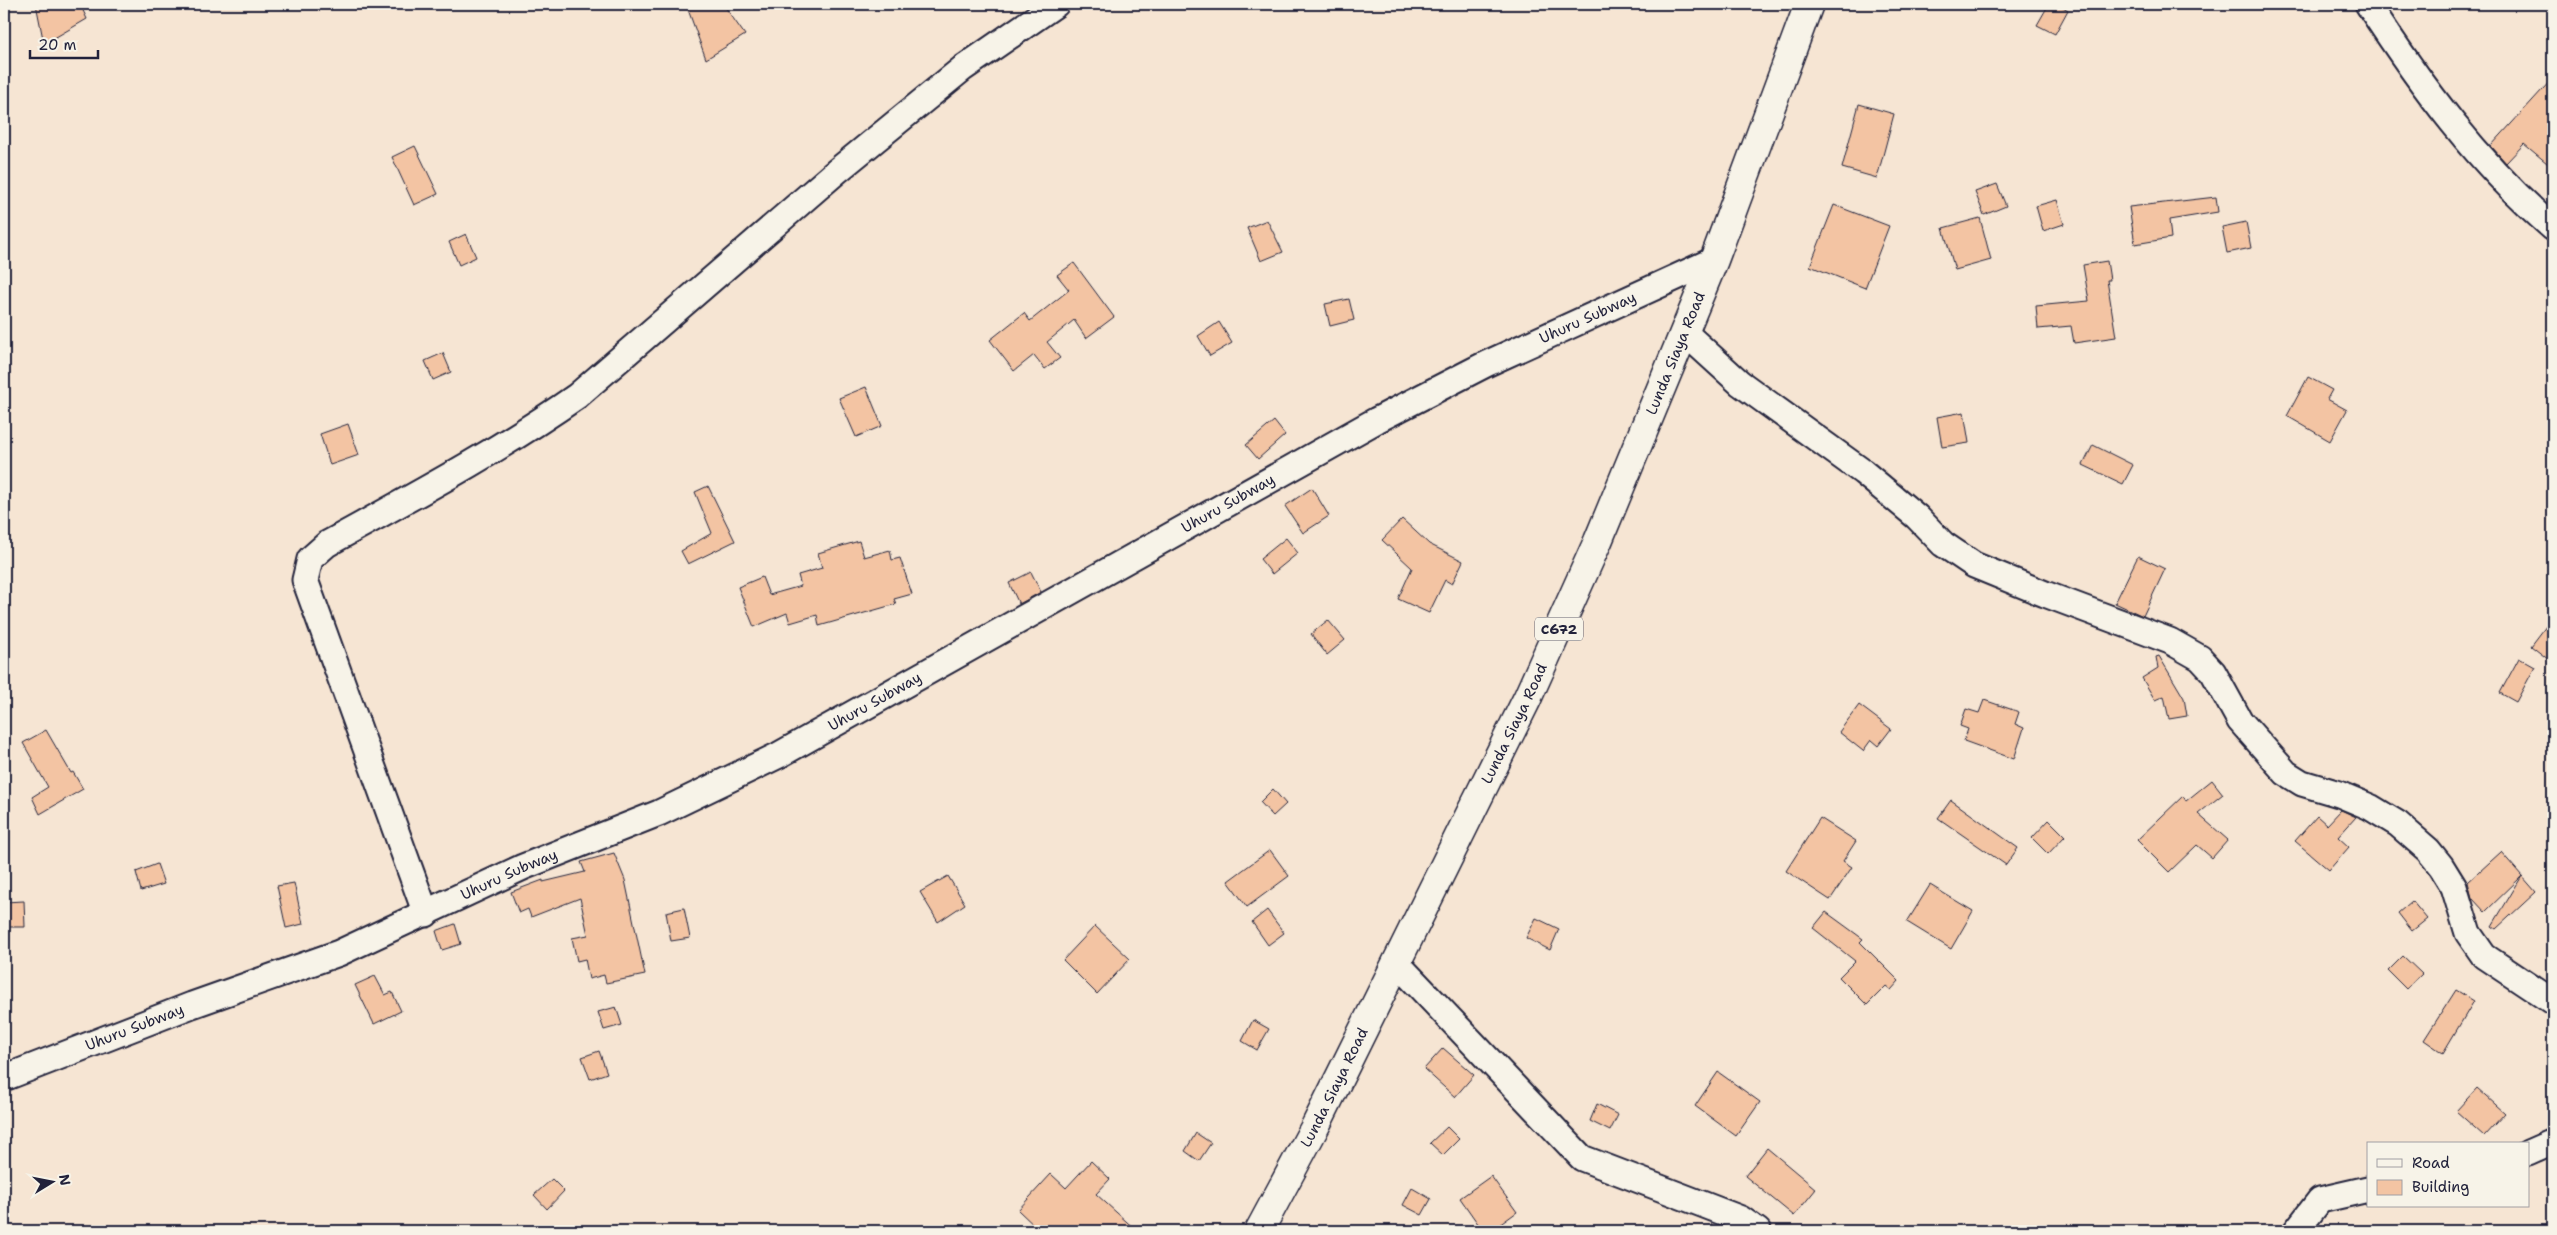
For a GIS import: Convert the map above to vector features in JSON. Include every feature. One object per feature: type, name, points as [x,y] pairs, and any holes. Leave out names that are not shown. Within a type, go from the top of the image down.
[{"type":"main road","name":"Lunda Siaya Road","points":[[1259,1231],[1295,1166],[1531,690],[1602,532],[1714,260],[1809,4]]},
{"type":"street","points":[[426,914],[305,580],[310,559],[327,544],[530,429],[576,396],[837,171],[962,69],[1056,4]]},
{"type":"street","points":[[2368,4],[2434,102],[2462,136],[2521,200],[2553,228]]},
{"type":"street","name":"Uhuru Subway","points":[[4,1078],[192,1005],[339,953],[426,914],[523,867],[660,813],[779,755],[1377,420],[1522,347],[1714,260]]},
{"type":"street","points":[[1684,332],[1740,383],[1863,472],[1917,517],[1943,544],[1974,565],[2045,594],[2161,637],[2185,647],[2200,658],[2212,672],[2240,720],[2286,772],[2302,783],[2339,794],[2370,807],[2398,824],[2428,850],[2441,866],[2454,887],[2468,932],[2484,956],[2553,1002]]},
{"type":"street","points":[[1396,962],[1582,1158],[1740,1219],[1758,1231]]},
{"type":"street","points":[[2530,1152],[2553,1142]]},
{"type":"street","points":[[2296,1231],[2320,1200],[2367,1189]]},
{"type":"building","points":[[36,4],[80,4],[87,19],[44,44]]},
{"type":"building","points":[[686,4],[723,4],[745,35],[706,59]]},
{"type":"building","points":[[2049,4],[2058,4],[2068,10],[2055,34],[2037,25]]},
{"type":"building","points":[[2553,78],[2553,168],[2524,144],[2506,163],[2491,146]]},
{"type":"building","points":[[1859,104],[1894,114],[1877,178],[1842,168]]},
{"type":"building","points":[[415,146],[438,194],[414,205],[392,157]]},
{"type":"building","points":[[1997,184],[2006,206],[1984,215],[1975,192]]},
{"type":"building","points":[[2216,197],[2218,212],[2169,220],[2171,238],[2135,244],[2129,207]]},
{"type":"building","points":[[2057,200],[2064,224],[2043,231],[2036,206]]},
{"type":"building","points":[[1834,205],[1889,226],[1865,288],[1810,266]]},
{"type":"building","points":[[1980,218],[1991,260],[1955,270],[1943,228]]},
{"type":"building","points":[[1267,220],[1283,252],[1261,261],[1247,228]]},
{"type":"building","points":[[2246,222],[2251,248],[2227,253],[2222,227]]},
{"type":"building","points":[[466,234],[476,257],[459,265],[449,242]]},
{"type":"building","points":[[2107,261],[2110,280],[2107,280],[2116,337],[2074,343],[2071,326],[2038,329],[2036,306],[2089,301],[2083,265]]},
{"type":"building","points":[[1074,263],[1114,317],[1086,338],[1074,320],[1047,342],[1060,358],[1045,369],[1034,355],[1014,371],[990,340],[1024,313],[1030,321],[1069,290],[1057,275]]},
{"type":"building","points":[[1349,299],[1354,320],[1330,326],[1325,304]]},
{"type":"building","points":[[1219,322],[1232,343],[1210,356],[1198,336]]},
{"type":"building","points":[[443,353],[451,372],[433,380],[425,361]]},
{"type":"building","points":[[2308,377],[2332,390],[2327,399],[2347,410],[2330,441],[2287,416]]},
{"type":"building","points":[[866,387],[882,426],[856,437],[839,398]]},
{"type":"building","points":[[1964,412],[1969,443],[1942,447],[1937,417]]},
{"type":"building","points":[[1274,421],[1285,435],[1258,459],[1246,445]]},
{"type":"building","points":[[348,424],[359,455],[330,465],[320,434]]},
{"type":"building","points":[[2093,445],[2133,465],[2123,484],[2083,465]]},
{"type":"building","points":[[708,486],[735,541],[688,564],[681,551],[712,533],[695,492]]},
{"type":"building","points":[[1312,488],[1329,516],[1303,533],[1285,506]]},
{"type":"building","points":[[1402,519],[1429,544],[1463,561],[1452,584],[1445,580],[1429,613],[1398,599],[1412,568],[1382,540]]},
{"type":"building","points":[[1286,538],[1298,553],[1272,574],[1260,559]]},
{"type":"building","points":[[859,541],[864,557],[890,550],[892,560],[900,558],[912,594],[894,599],[896,604],[819,626],[817,615],[790,623],[787,613],[754,627],[738,587],[762,577],[769,595],[801,586],[798,575],[822,568],[818,553]]},
{"type":"building","points":[[2138,556],[2165,569],[2143,616],[2115,603]]},
{"type":"building","points":[[1031,572],[1041,592],[1019,604],[1009,583]]},
{"type":"building","points":[[2553,617],[2553,663],[2531,646]]},
{"type":"building","points":[[1328,620],[1345,640],[1327,655],[1311,634]]},
{"type":"building","points":[[2159,656],[2184,698],[2187,716],[2169,719],[2164,696],[2155,700],[2142,678],[2158,668],[2156,657]]},
{"type":"building","points":[[2519,658],[2535,667],[2516,702],[2500,693]]},
{"type":"building","points":[[1984,700],[2019,712],[2015,724],[2024,728],[2014,759],[1964,741],[1968,729],[1960,726],[1966,709],[1979,713]]},
{"type":"building","points":[[1859,705],[1891,729],[1878,746],[1871,740],[1863,751],[1839,732]]},
{"type":"building","points":[[46,730],[71,773],[73,772],[83,789],[40,814],[32,797],[48,787],[23,743]]},
{"type":"building","points":[[2212,780],[2223,794],[2198,814],[2228,840],[2212,858],[2197,845],[2169,872],[2137,840],[2183,796],[2186,801]]},
{"type":"building","points":[[1273,789],[1286,804],[1273,816],[1260,802]]},
{"type":"building","points":[[1951,800],[2018,848],[2006,865],[1938,818]]},
{"type":"building","points":[[2341,810],[2356,817],[2338,837],[2349,847],[2329,870],[2295,841],[2317,816],[2327,825]]},
{"type":"building","points":[[1820,818],[1856,841],[1843,861],[1852,867],[1830,900],[1786,871]]},
{"type":"building","points":[[2049,820],[2065,836],[2048,854],[2032,838]]},
{"type":"building","points":[[1270,850],[1289,876],[1247,907],[1228,881]]},
{"type":"building","points":[[2501,852],[2522,876],[2485,912],[2472,898],[2468,882]]},
{"type":"building","points":[[614,853],[625,880],[645,975],[606,983],[604,975],[589,979],[585,959],[577,961],[572,938],[588,935],[580,898],[531,917],[528,909],[519,913],[511,892],[543,880],[543,882],[585,872],[581,862]]},
{"type":"building","points":[[157,864],[164,884],[141,891],[136,872]]},
{"type":"building","points":[[948,876],[965,904],[938,922],[920,892]]},
{"type":"building","points":[[2522,876],[2536,892],[2496,929],[2492,926]]},
{"type":"building","points":[[294,883],[303,924],[286,928],[277,886]]},
{"type":"building","points":[[1930,885],[1973,911],[1951,949],[1907,922]]},
{"type":"building","points":[[24,901],[25,927],[4,927],[4,902]]},
{"type":"building","points":[[2412,901],[2427,919],[2412,931],[2398,913]]},
{"type":"building","points":[[684,908],[690,938],[671,941],[666,912]]},
{"type":"building","points":[[1267,910],[1284,933],[1268,945],[1252,922]]},
{"type":"building","points":[[1826,912],[1863,939],[1860,942],[1899,981],[1891,990],[1886,986],[1867,1005],[1839,977],[1855,961],[1813,928]]},
{"type":"building","points":[[1536,918],[1559,929],[1550,950],[1526,938]]},
{"type":"building","points":[[455,924],[461,944],[442,950],[436,931]]},
{"type":"building","points":[[1095,926],[1130,959],[1097,994],[1063,960]]},
{"type":"building","points":[[2403,956],[2422,974],[2406,989],[2388,971]]},
{"type":"building","points":[[375,976],[385,995],[392,992],[401,1011],[374,1024],[355,985]]},
{"type":"building","points":[[2456,990],[2474,1001],[2443,1053],[2424,1040]]},
{"type":"building","points":[[616,1007],[622,1025],[604,1030],[598,1012]]},
{"type":"building","points":[[1253,1020],[1269,1029],[1257,1050],[1242,1041]]},
{"type":"building","points":[[1443,1048],[1474,1075],[1455,1097],[1424,1069]]},
{"type":"building","points":[[599,1051],[607,1073],[590,1079],[582,1057]]},
{"type":"building","points":[[1718,1072],[1760,1102],[1736,1136],[1695,1106]]},
{"type":"building","points":[[2477,1088],[2505,1113],[2484,1136],[2456,1111]]},
{"type":"building","points":[[1597,1104],[1618,1115],[1610,1131],[1590,1121]]},
{"type":"building","points":[[1447,1127],[1459,1139],[1443,1155],[1430,1143]]},
{"type":"building","points":[[1196,1133],[1211,1143],[1199,1161],[1185,1151]]},
{"type":"building","points":[[1767,1148],[1816,1189],[1794,1216],[1745,1176]]},
{"type":"building","points":[[1091,1161],[1110,1179],[1096,1194],[1137,1231],[1040,1231],[1018,1210],[1051,1174],[1066,1188]]},
{"type":"building","points":[[1491,1176],[1517,1212],[1491,1231],[1483,1231],[1460,1198]]},
{"type":"building","points":[[552,1179],[564,1191],[547,1209],[534,1195]]},
{"type":"building","points":[[1412,1188],[1431,1199],[1422,1215],[1403,1205]]}]
